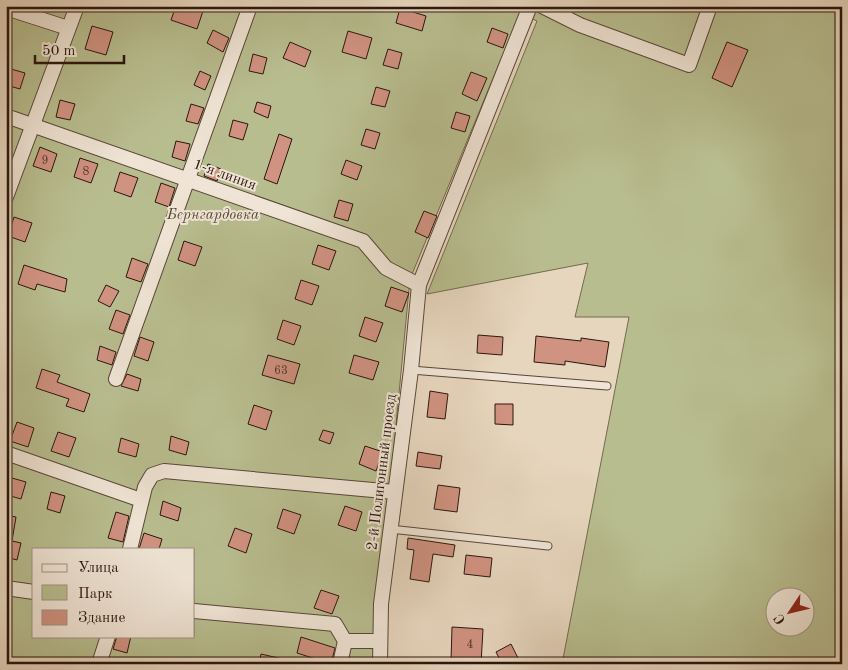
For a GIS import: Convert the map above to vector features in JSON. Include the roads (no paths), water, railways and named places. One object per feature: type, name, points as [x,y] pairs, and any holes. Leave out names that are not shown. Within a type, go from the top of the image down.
[{"type":"street","points":[[6,197],[77,6]]},
{"type":"street","points":[[116,379],[250,6]]},
{"type":"street","name":"2-й Полигонный проезд","points":[[380,664],[381,604],[411,370],[419,285],[530,6]]},
{"type":"street","points":[[542,6],[580,25],[689,65],[710,6]]},
{"type":"street","points":[[6,8],[68,28]]},
{"type":"street","name":"1-я линия","points":[[6,116],[363,241],[386,268],[419,285]]},
{"type":"street","points":[[6,453],[141,500]]},
{"type":"street","points":[[130,548],[141,500],[152,475],[164,471],[395,492]]},
{"type":"street","points":[[6,588],[32,592]]},
{"type":"street","points":[[195,611],[335,624],[345,641],[340,664]]},
{"type":"street","points":[[99,664],[107,638]]},
{"type":"street","points":[[345,641],[380,641]]},
{"type":"lane","points":[[411,370],[607,386]]},
{"type":"lane","points":[[390,529],[548,546]]},
{"type":"park label","name":"Бернгардовка","points":[[213,214]]}]
